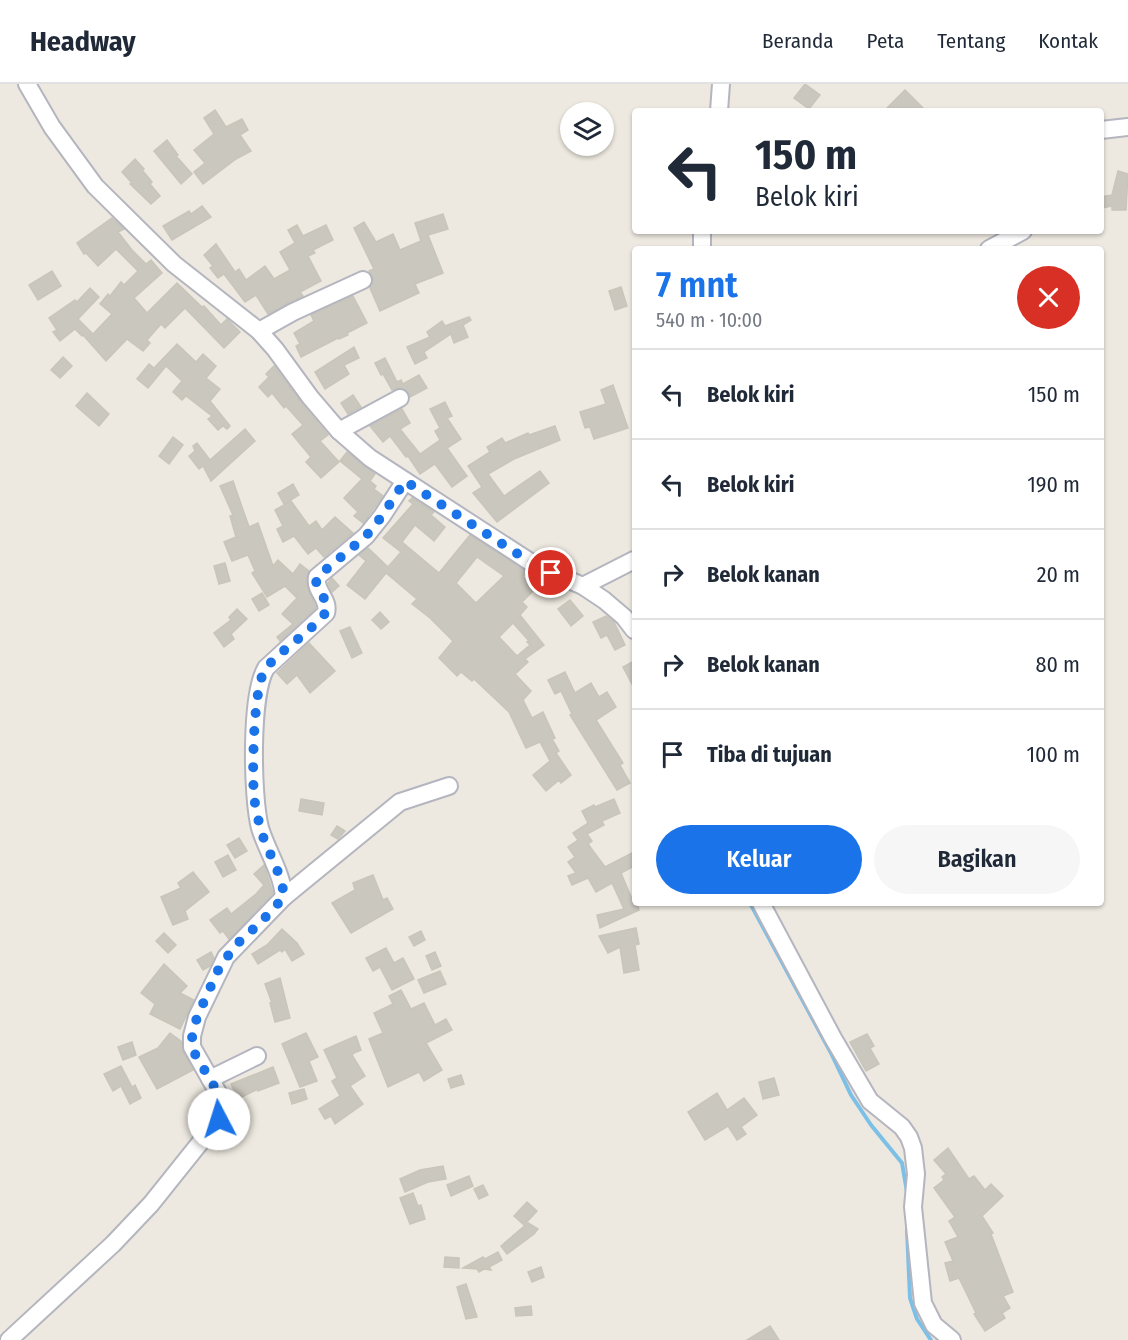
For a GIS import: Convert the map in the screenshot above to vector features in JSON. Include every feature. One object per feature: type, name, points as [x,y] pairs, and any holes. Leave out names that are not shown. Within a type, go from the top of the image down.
[{"type":"street","points":[[27,84],[52,128],[80,167],[114,206],[187,276],[259,332],[339,431],[370,458],[538,567],[582,586],[613,606],[632,628]]},
{"type":"street","points":[[719,108],[721,84]]},
{"type":"street","points":[[1104,130],[1128,127]]},
{"type":"street","points":[[995,246],[1017,234]]},
{"type":"street","points":[[259,332],[293,312],[363,280]]},
{"type":"street","points":[[339,431],[400,398]]},
{"type":"street","points":[[284,897],[280,879],[260,825],[254,797],[255,736],[262,678],[266,668],[327,611],[327,604],[316,584],[317,577],[366,536],[405,481]]},
{"type":"street","points":[[582,586],[632,561]]},
{"type":"street","points":[[9,1340],[113,1244],[151,1204],[216,1125],[222,1105],[192,1047],[192,1036],[197,1017],[226,957],[284,897],[400,802],[449,786]]},
{"type":"street","points":[[763,906],[833,1038],[870,1101],[902,1127],[909,1137],[913,1148],[916,1174],[913,1207],[923,1303],[934,1325],[952,1340]]},
{"type":"street","points":[[210,1079],[257,1056]]},
{"type":"building","points":[[805,84],[820,95],[810,108],[794,98]]},
{"type":"building","points":[[905,90],[923,108],[887,108]]},
{"type":"building","points":[[215,110],[226,127],[242,119],[248,130],[240,135],[251,151],[236,159],[203,184],[194,172],[205,163],[194,150],[214,134],[204,118]]},
{"type":"building","points":[[167,140],[178,155],[176,156],[192,174],[181,184],[154,151]]},
{"type":"building","points":[[135,159],[144,169],[142,170],[152,182],[150,184],[160,196],[151,204],[130,184],[132,183],[122,172]]},
{"type":"building","points":[[1118,171],[1128,174],[1126,210],[1112,210],[1112,206],[1104,207],[1104,196],[1112,195]]},
{"type":"building","points":[[202,206],[211,217],[172,240],[163,226],[189,211],[191,214]]},
{"type":"building","points":[[443,214],[448,229],[428,235],[443,273],[415,284],[419,293],[380,311],[370,288],[373,280],[369,271],[374,269],[354,228],[364,222],[376,242],[393,234],[400,250],[421,241],[415,223]]},
{"type":"building","points":[[112,218],[124,229],[118,232],[132,250],[146,264],[151,260],[162,273],[134,298],[147,313],[177,283],[202,307],[204,306],[221,325],[227,319],[240,332],[224,348],[185,308],[165,328],[161,324],[147,340],[150,343],[143,351],[127,339],[106,361],[75,329],[60,341],[53,332],[57,330],[49,318],[75,300],[77,302],[90,288],[99,297],[78,319],[93,334],[112,314],[100,304],[121,282],[124,285],[138,271],[116,249],[98,266],[86,253],[84,254],[77,243]]},
{"type":"building","points":[[297,225],[303,236],[326,225],[333,240],[313,250],[315,253],[308,256],[321,281],[300,292],[303,296],[268,314],[256,295],[245,302],[224,274],[218,278],[210,268],[213,266],[204,255],[216,244],[235,272],[239,269],[246,280],[265,266],[274,279],[290,270],[280,252],[295,243],[288,230]]},
{"type":"building","points":[[52,271],[61,286],[38,300],[29,285]]},
{"type":"building","points":[[621,287],[627,306],[615,310],[609,291]]},
{"type":"building","points":[[353,296],[367,323],[347,333],[348,335],[301,357],[296,346],[300,344],[294,333],[314,321],[311,315]]},
{"type":"building","points":[[469,317],[471,320],[463,325],[468,337],[454,343],[451,334],[424,352],[427,358],[415,364],[407,347],[430,337],[427,332],[442,321],[445,326]]},
{"type":"building","points":[[177,344],[196,362],[203,354],[216,366],[206,378],[220,389],[210,401],[230,426],[227,429],[223,426],[218,430],[208,419],[212,416],[186,396],[182,400],[173,392],[182,381],[166,366],[148,388],[137,379],[149,364],[154,368]]},
{"type":"building","points":[[354,347],[359,358],[344,365],[349,374],[325,389],[315,372]]},
{"type":"building","points":[[63,357],[72,366],[60,378],[51,370]]},
{"type":"building","points":[[385,358],[397,382],[401,380],[403,384],[419,375],[427,388],[410,397],[405,389],[392,390],[375,363]]},
{"type":"building","points":[[274,366],[328,435],[320,441],[339,462],[321,478],[306,462],[311,457],[292,434],[303,425],[286,406],[284,408],[272,393],[268,397],[259,387],[269,377],[266,374]]},
{"type":"building","points":[[613,385],[628,428],[594,439],[590,427],[585,428],[580,412],[606,404],[601,390]]},
{"type":"building","points":[[87,393],[109,414],[99,426],[76,406]]},
{"type":"building","points":[[353,395],[361,407],[348,414],[341,403]]},
{"type":"building","points":[[445,402],[452,416],[447,418],[461,439],[447,448],[467,476],[452,487],[435,464],[420,474],[390,436],[383,442],[370,426],[402,409],[410,423],[400,429],[420,454],[440,440],[435,431],[440,428],[430,409]]},
{"type":"building","points":[[555,426],[560,440],[514,459],[488,474],[504,496],[540,471],[549,483],[497,522],[473,493],[482,487],[468,466],[490,452],[487,447],[502,438],[505,443],[528,433],[529,435]]},
{"type":"building","points":[[245,429],[255,441],[211,481],[203,466],[199,469],[189,456],[195,451],[193,446],[197,443],[210,460]]},
{"type":"building","points":[[173,437],[183,445],[169,464],[159,456]]},
{"type":"building","points":[[347,452],[375,474],[370,481],[376,486],[374,489],[383,496],[363,523],[354,516],[358,512],[344,498],[362,479],[340,461]]},
{"type":"building","points":[[233,481],[249,527],[258,523],[273,566],[278,560],[293,574],[300,564],[309,571],[306,584],[316,608],[280,641],[277,637],[293,624],[282,614],[297,598],[285,586],[267,597],[252,573],[255,571],[248,555],[232,561],[224,542],[236,537],[230,516],[233,515],[220,486]]},
{"type":"building","points":[[293,484],[299,495],[284,504],[278,493]]},
{"type":"building","points":[[412,498],[434,512],[431,515],[445,527],[434,541],[415,525],[402,542],[439,573],[470,535],[527,572],[523,576],[535,589],[522,602],[527,607],[520,615],[544,645],[525,659],[528,662],[515,674],[531,691],[523,700],[532,718],[543,712],[555,738],[552,739],[559,751],[556,753],[571,775],[561,783],[559,780],[546,791],[533,775],[550,761],[540,742],[526,748],[509,712],[474,679],[472,681],[461,672],[457,676],[439,658],[453,641],[412,604],[417,599],[386,573],[365,599],[347,585],[366,561],[359,555],[368,548],[388,567],[401,552],[383,538],[413,504],[409,501]],"holes":[[[477,557],[504,576],[476,603],[456,583]],[[513,623],[530,645],[517,656],[499,637]]]},
{"type":"building","points":[[291,501],[309,526],[316,521],[322,530],[335,517],[353,533],[324,557],[316,548],[308,554],[294,536],[283,542],[277,529],[283,526],[275,510]]},
{"type":"building","points":[[225,563],[230,581],[219,584],[214,566]]},
{"type":"building","points":[[332,578],[339,586],[332,592],[328,583]]},
{"type":"building","points":[[262,593],[269,605],[259,611],[252,599]]},
{"type":"building","points":[[570,600],[583,616],[571,626],[558,609]]},
{"type":"building","points":[[237,609],[247,619],[231,634],[234,639],[224,647],[214,633],[231,620],[229,617]]},
{"type":"building","points":[[380,612],[389,622],[381,629],[372,620]]},
{"type":"building","points":[[606,616],[614,622],[625,645],[615,650],[607,635],[601,638],[593,622]]},
{"type":"building","points":[[350,627],[362,653],[352,658],[340,631]]},
{"type":"building","points":[[309,643],[335,671],[310,693],[297,675],[287,684],[277,673]]},
{"type":"building","points":[[632,662],[632,684],[623,667]]},
{"type":"building","points":[[565,672],[575,693],[591,683],[599,697],[607,692],[616,707],[596,720],[623,763],[620,765],[630,783],[617,790],[570,715],[572,714],[561,691],[555,694],[548,680]]},
{"type":"building","points":[[301,799],[324,803],[322,815],[299,811]]},
{"type":"building","points":[[614,799],[620,813],[602,821],[604,825],[587,834],[592,841],[588,844],[605,867],[632,853],[632,867],[621,873],[632,899],[632,906],[638,906],[639,910],[600,928],[597,915],[624,909],[612,883],[596,892],[588,878],[572,885],[568,876],[576,873],[568,862],[575,857],[568,847],[578,840],[573,833],[588,823],[582,811],[594,805],[595,807]]},
{"type":"building","points":[[337,826],[345,831],[338,839],[331,835]]},
{"type":"building","points":[[239,838],[247,851],[235,858],[227,845]]},
{"type":"building","points":[[228,855],[236,870],[223,877],[215,862]]},
{"type":"building","points":[[264,865],[273,893],[229,939],[223,931],[220,933],[210,920],[227,908],[231,914],[256,894],[264,885],[254,874]]},
{"type":"building","points":[[193,872],[209,892],[185,911],[188,919],[173,925],[161,897],[181,888],[178,883]]},
{"type":"building","points":[[373,875],[383,900],[387,898],[393,909],[351,933],[332,903],[355,890],[353,883]]},
{"type":"building","points":[[636,928],[639,944],[635,945],[639,970],[624,973],[620,947],[608,953],[599,936]]},
{"type":"building","points":[[282,929],[297,943],[304,954],[292,961],[285,949],[282,952],[280,950],[258,964],[252,954],[267,945]]},
{"type":"building","points":[[421,931],[425,940],[414,946],[409,937]]},
{"type":"building","points":[[164,933],[176,945],[168,953],[156,941]]},
{"type":"building","points":[[386,948],[394,963],[403,958],[414,979],[392,990],[380,967],[373,971],[366,958]]},
{"type":"building","points":[[211,952],[214,958],[210,966],[203,970],[197,960]]},
{"type":"building","points":[[435,952],[441,966],[432,970],[426,956]]},
{"type":"building","points":[[164,964],[187,986],[180,993],[194,1000],[180,1029],[150,1014],[155,1004],[141,993]]},
{"type":"building","points":[[440,971],[446,984],[424,993],[418,980]]},
{"type":"building","points":[[280,978],[290,1018],[275,1022],[270,1003],[272,1003],[265,984]]},
{"type":"building","points":[[401,990],[411,1009],[424,1003],[435,1025],[446,1019],[452,1030],[426,1043],[442,1070],[424,1081],[419,1072],[388,1087],[369,1039],[383,1033],[374,1013],[393,1004],[389,996]]},
{"type":"building","points":[[170,1033],[182,1042],[183,1052],[193,1070],[157,1089],[139,1057],[158,1048]]},
{"type":"building","points":[[306,1033],[318,1057],[309,1061],[317,1081],[300,1087],[282,1044]]},
{"type":"building","points":[[867,1034],[874,1046],[870,1048],[879,1064],[866,1071],[850,1042]]},
{"type":"building","points":[[356,1036],[361,1050],[352,1055],[365,1076],[350,1086],[363,1104],[335,1124],[331,1116],[325,1119],[319,1109],[340,1096],[332,1081],[337,1078],[324,1050]]},
{"type":"building","points":[[132,1042],[136,1055],[123,1060],[118,1047]]},
{"type":"building","points":[[121,1066],[132,1087],[135,1085],[141,1098],[130,1104],[121,1086],[113,1091],[104,1074]]},
{"type":"building","points":[[273,1067],[279,1083],[258,1091],[258,1089],[238,1099],[231,1084]]},
{"type":"building","points":[[461,1075],[464,1084],[451,1088],[448,1079]]},
{"type":"building","points":[[774,1078],[779,1095],[763,1099],[759,1082]]},
{"type":"building","points":[[304,1089],[307,1099],[292,1104],[289,1093]]},
{"type":"building","points":[[717,1093],[727,1110],[744,1098],[757,1115],[741,1127],[746,1134],[737,1140],[728,1126],[705,1140],[688,1112]]},
{"type":"building","points":[[948,1148],[969,1179],[974,1176],[985,1190],[991,1184],[1003,1196],[982,1216],[993,1233],[991,1234],[1013,1292],[1003,1296],[1010,1308],[1002,1313],[1005,1318],[985,1331],[974,1314],[976,1313],[959,1278],[950,1281],[945,1263],[953,1261],[945,1242],[958,1237],[949,1221],[955,1217],[934,1188],[944,1180],[942,1177],[946,1174],[934,1160]]},
{"type":"building","points":[[443,1166],[446,1179],[428,1182],[405,1192],[400,1179],[420,1170]]},
{"type":"building","points":[[469,1176],[473,1186],[451,1196],[447,1185]]},
{"type":"building","points":[[483,1185],[488,1195],[479,1199],[474,1189]]},
{"type":"building","points":[[413,1193],[418,1206],[421,1205],[425,1219],[410,1224],[400,1198]]},
{"type":"building","points":[[527,1202],[537,1211],[524,1225],[514,1216]]},
{"type":"building","points":[[528,1223],[538,1229],[507,1254],[501,1246]]},
{"type":"building","points":[[498,1252],[502,1260],[489,1267],[491,1270],[484,1269],[479,1272],[477,1269],[463,1268],[483,1257],[485,1259]]},
{"type":"building","points":[[445,1257],[459,1258],[459,1268],[444,1267]]},
{"type":"building","points":[[541,1267],[544,1277],[532,1282],[528,1272]]},
{"type":"building","points":[[466,1284],[477,1317],[466,1319],[457,1287]]},
{"type":"building","points":[[531,1306],[532,1315],[516,1316],[515,1308]]},
{"type":"building","points":[[770,1326],[779,1340],[747,1340]]},
{"type":"waterway","points":[[752,906],[831,1053],[851,1095],[871,1125],[902,1163],[907,1192]]},
{"type":"waterway","points":[[907,1229],[910,1298],[917,1319],[931,1340]]},
{"type":"route","points":[[219,1119],[221,1098],[195,1054],[191,1042],[192,1036],[197,1017],[220,966],[238,943],[272,912],[284,897],[280,879],[266,845],[254,797],[258,697],[265,670],[327,611],[327,604],[316,584],[317,577],[366,536],[405,481],[538,567],[551,573]]}]
